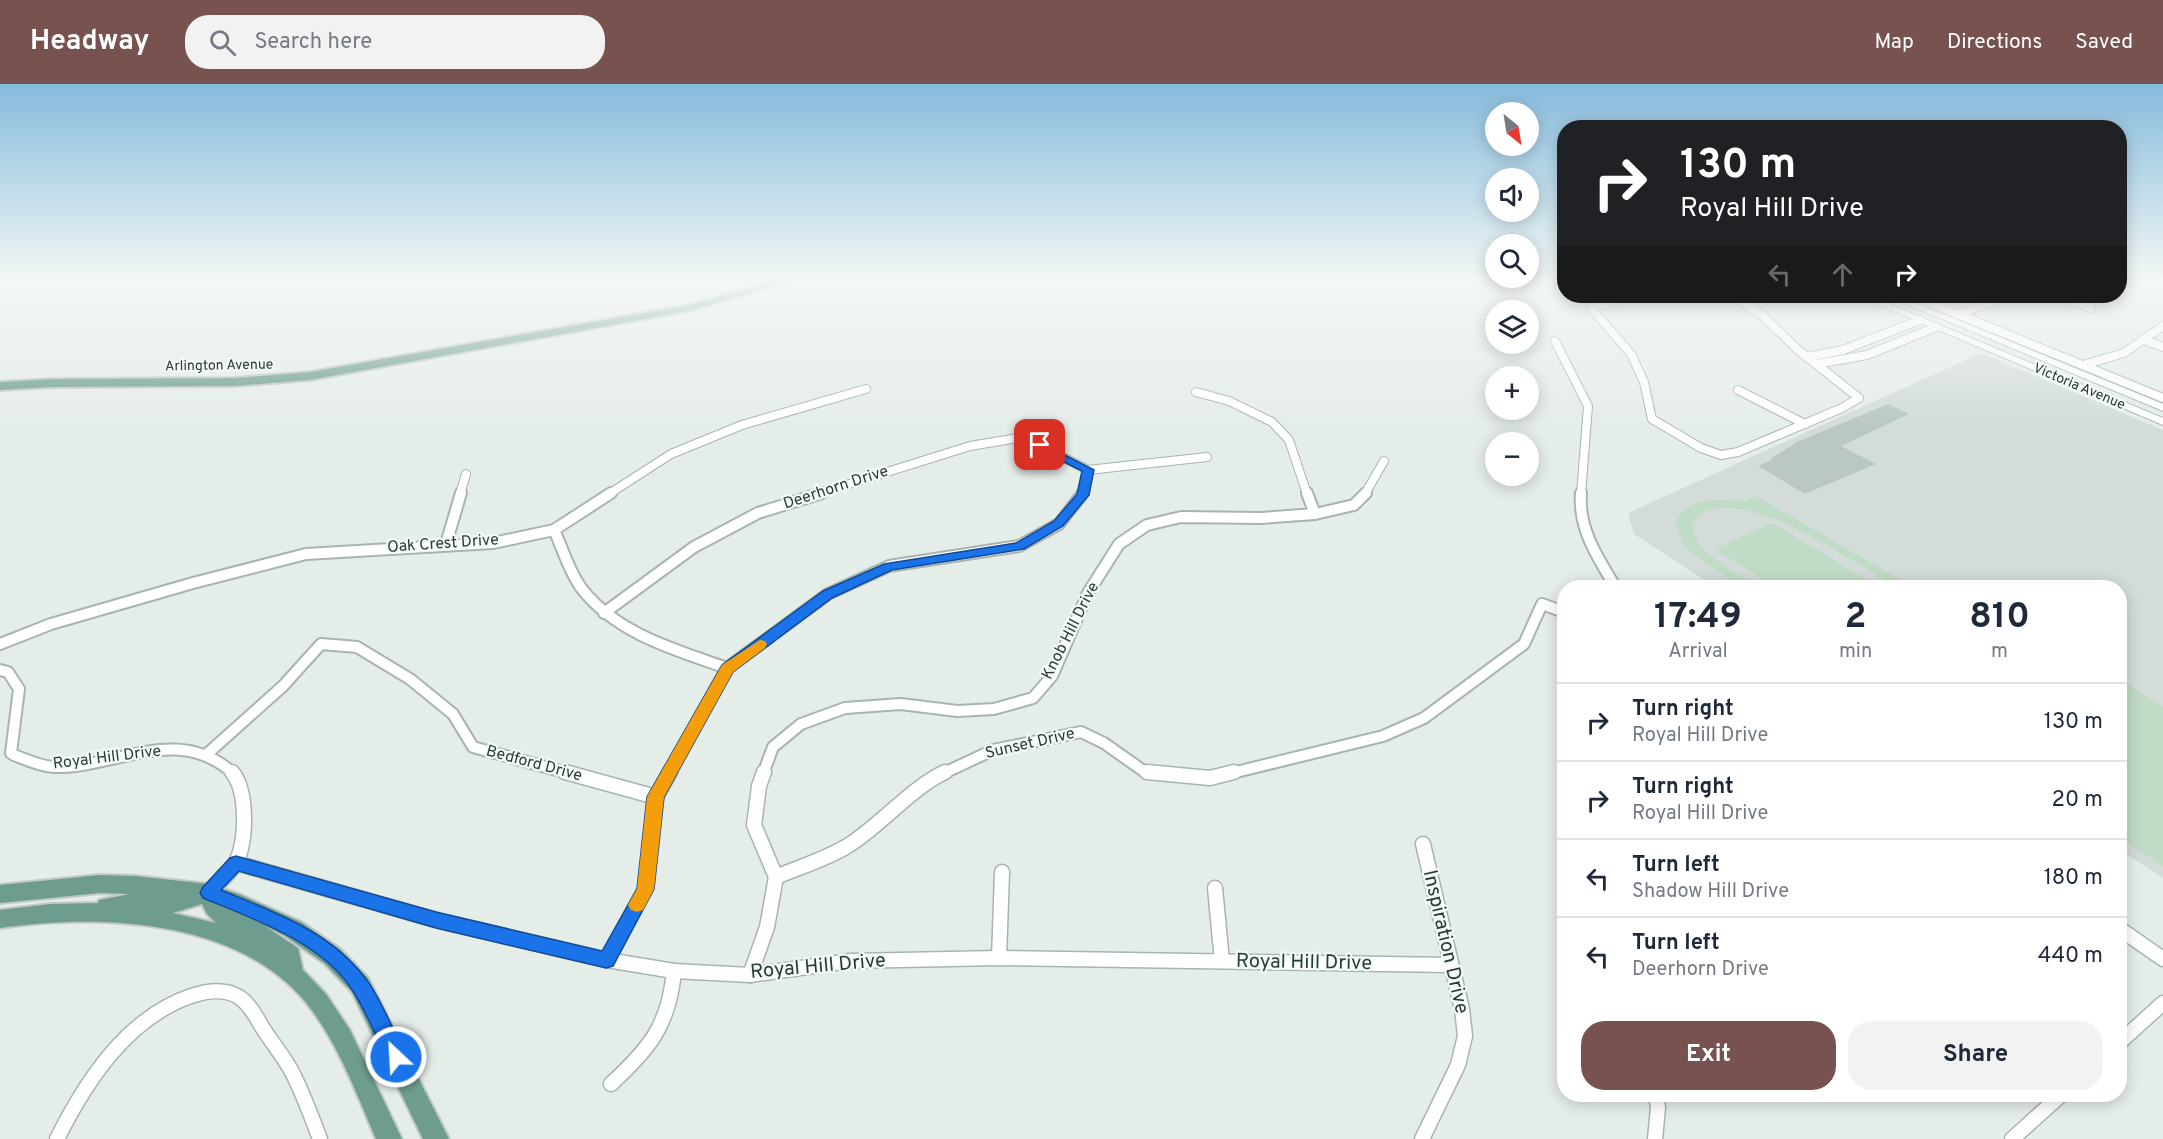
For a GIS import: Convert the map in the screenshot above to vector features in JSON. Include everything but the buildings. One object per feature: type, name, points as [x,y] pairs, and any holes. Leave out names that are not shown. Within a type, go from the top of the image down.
[{"type":"main road","name":"Arlington Avenue","points":[[0,386],[53,383],[235,382],[310,376],[571,329]]},
{"type":"main road","name":"Victoria Avenue","points":[[1941,329],[2163,422]]},
{"type":"main road","name":"Victoria Avenue","points":[[1973,329],[2163,408]]},
{"type":"main road","points":[[0,894],[100,884],[135,885],[209,893],[262,914],[310,939],[333,956],[360,986],[436,1139]]},
{"type":"main road","points":[[0,919],[77,912],[134,902],[178,904],[196,900],[209,893]]},
{"type":"main road","points":[[209,893],[212,906],[224,918],[250,928],[290,955],[292,976]]},
{"type":"main road","points":[[77,912],[124,914],[174,922],[230,936],[269,959],[306,987],[331,1019],[389,1139]]},
{"type":"street","points":[[1610,329],[1631,354],[1644,382],[1652,419],[1701,448],[1721,455],[1738,452],[1842,408],[1859,398],[1807,357],[1777,329]]},
{"type":"street","points":[[1807,357],[1843,350],[1896,329]]},
{"type":"street","points":[[1816,364],[1867,355],[1930,329]]},
{"type":"street","points":[[1996,329],[2163,398]]},
{"type":"street","points":[[2082,365],[2124,353],[2159,329]]},
{"type":"street","points":[[2144,340],[2163,347]]},
{"type":"street","points":[[1555,341],[1588,406],[1580,505],[1589,543],[1611,580]]},
{"type":"street","name":"Oak Crest Drive","points":[[0,644],[51,624],[193,583],[306,554],[493,543],[554,530],[671,454],[742,424],[866,389]]},
{"type":"street","points":[[1738,390],[1804,424]]},
{"type":"street","points":[[1196,392],[1229,401],[1272,422],[1289,440],[1297,469],[1315,514]]},
{"type":"street","name":"Deerhorn Drive","points":[[604,613],[694,547],[758,513],[970,446],[1024,437],[1088,470]]},
{"type":"street","points":[[606,960],[645,889],[656,797],[727,668],[828,594],[889,566],[1019,546],[1059,524],[1083,495],[1088,470],[1207,457]]},
{"type":"street","name":"Knob Hill Drive","points":[[776,877],[754,825],[759,786],[773,747],[801,724],[845,708],[901,704],[957,711],[994,709],[1033,698],[1052,676],[1088,593],[1119,544],[1147,525],[1181,517],[1261,518],[1315,514],[1354,505],[1366,493],[1384,461]]},
{"type":"street","points":[[446,544],[466,474]]},
{"type":"street","points":[[554,530],[581,587],[604,613],[650,639],[727,668]]},
{"type":"street","name":"Sunset Drive","points":[[776,877],[847,846],[888,816],[933,778],[993,750],[1041,738],[1081,732],[1104,742],[1145,772],[1210,778],[1383,736],[1424,718],[1524,644],[1542,604],[1557,609]]},
{"type":"street","name":"Bedford Drive","points":[[207,754],[283,686],[321,644],[357,646],[410,679],[453,714],[473,747],[656,797]]},
{"type":"street","name":"Royal Hill Drive","points":[[0,670],[8,672],[19,688],[11,753],[36,765],[56,767],[137,753],[183,750],[207,754],[227,765],[239,780],[244,798],[236,863],[436,920],[606,960],[674,971],[750,975],[850,961],[999,958],[1450,965]]},
{"type":"street","name":"Inspiration Drive","points":[[1422,1139],[1458,1065],[1465,1036],[1462,1009],[1423,844]]},
{"type":"street","points":[[209,893],[236,863]]},
{"type":"street","points":[[999,958],[1002,872]]},
{"type":"street","points":[[750,975],[768,927],[776,877]]},
{"type":"street","points":[[1215,888],[1222,961]]},
{"type":"street","points":[[2127,934],[2163,959]]},
{"type":"street","points":[[611,1084],[646,1052],[664,1024],[673,992],[674,971]]},
{"type":"street","points":[[57,1139],[68,1115],[113,1053],[136,1028],[167,1005],[194,994],[214,990],[239,997],[257,1018],[292,1072],[320,1139]]},
{"type":"street","points":[[2127,1036],[2163,1003]]},
{"type":"street","points":[[1655,1139],[1657,1102]]},
{"type":"street","points":[[2013,1139],[2053,1102]]},
{"type":"shaded area","points":[[1981,353],[2163,430],[2163,878],[2127,855],[2127,580],[1705,580],[1634,534],[1628,513]]},
{"type":"green space","points":[[1756,496],[1901,580],[1884,580],[1797,529],[1768,517],[1740,509],[1715,509],[1695,518],[1692,529],[1704,549],[1715,559],[1748,580],[1731,580],[1695,556],[1682,543],[1676,523],[1680,514],[1687,507],[1696,503],[1706,500],[1748,502],[1746,500]]},
{"type":"green space","points":[[1772,523],[1868,580],[1764,580],[1715,549]]},
{"type":"green space","points":[[2127,684],[2163,706],[2163,866],[2127,843]]},
{"type":"slow traffic","points":[[637,905],[645,889],[656,797],[727,668],[760,644]]},
{"type":"route","points":[[396,1057],[380,1021],[360,986],[333,956],[310,939],[281,923],[209,893],[236,863],[436,920],[606,960],[645,889],[656,797],[727,668],[828,594],[889,566],[1019,546],[1059,524],[1083,495],[1088,470],[1040,445]]}]
